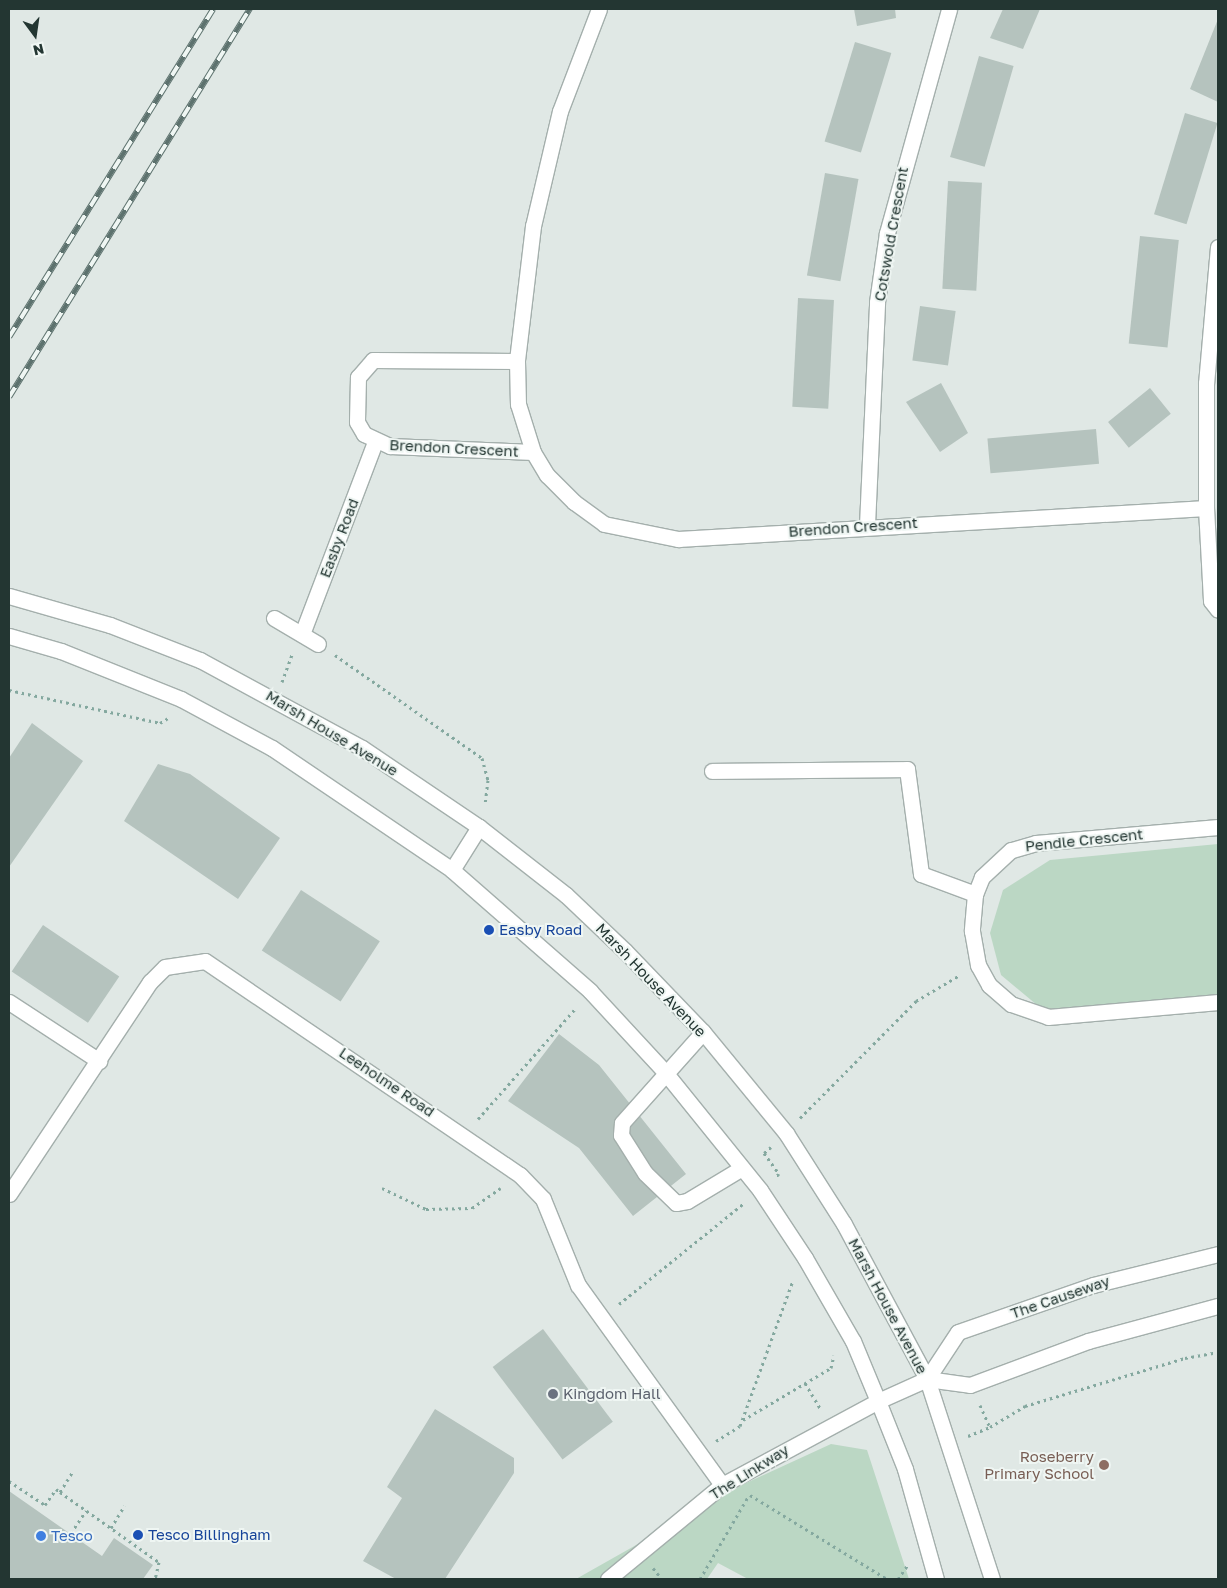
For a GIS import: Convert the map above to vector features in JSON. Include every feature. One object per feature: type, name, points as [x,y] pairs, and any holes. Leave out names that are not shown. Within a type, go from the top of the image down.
[{"type":"street","name":"Brendon Crescent","points":[[599,9],[560,111],[536,217],[517,362],[518,404],[533,452],[547,475],[574,502],[604,524],[644,535],[678,539],[867,525],[1206,508]]},
{"type":"street","name":"Cotswold Crescent","points":[[867,525],[877,302],[887,233],[949,9]]},
{"type":"street","points":[[1214,606],[1206,508],[1206,383],[1218,247]]},
{"type":"street","name":"Brendon Crescent","points":[[517,362],[373,360],[358,377],[357,422],[376,442],[533,452]]},
{"type":"street","name":"Easby Road","points":[[302,634],[376,442]]},
{"type":"street","name":"Marsh House Avenue","points":[[9,596],[110,625],[200,660],[362,748],[479,828],[566,895],[703,1032],[786,1134],[895,1312],[927,1379],[992,1579]]},
{"type":"street","points":[[274,618],[318,644]]},
{"type":"street","points":[[9,636],[61,651],[180,699],[280,753],[452,870],[590,991],[664,1071],[760,1190],[805,1258],[853,1341],[878,1401],[905,1469],[936,1579]]},
{"type":"street","points":[[712,771],[907,769],[921,874],[975,894]]},
{"type":"street","name":"Pendle Crescent","points":[[1218,827],[1036,843],[1011,850],[982,877],[975,894],[972,931],[978,965],[989,985],[1011,1004],[1048,1017],[1218,1002]]},
{"type":"street","points":[[452,870],[479,828]]},
{"type":"street","name":"Leeholme Road","points":[[9,1194],[99,1062],[150,982],[164,967],[205,962],[464,1135],[520,1175],[543,1199],[578,1285],[722,1485]]},
{"type":"street","points":[[10,1005],[99,1062]]},
{"type":"street","points":[[703,1032],[664,1071],[622,1123],[621,1135],[645,1173],[676,1203],[687,1201],[742,1168]]},
{"type":"street","name":"The Causeway","points":[[927,1379],[958,1332],[1102,1282],[1218,1254]]},
{"type":"street","points":[[878,1401],[927,1379],[970,1385],[1088,1341],[1218,1306]]},
{"type":"street","name":"The Linkway","points":[[608,1579],[722,1485],[829,1424],[878,1401]]},
{"type":"path","points":[[318,644],[482,758],[488,780],[479,828]]},
{"type":"path","points":[[284,677],[294,651]]},
{"type":"path","points":[[9,690],[160,723]]},
{"type":"path","points":[[601,1318],[779,1174],[764,1152],[786,1134],[828,1085],[916,1001],[978,965]]},
{"type":"path","points":[[464,1135],[590,991]]},
{"type":"path","points":[[382,1188],[426,1209],[472,1208],[520,1175]]},
{"type":"path","points":[[698,1452],[740,1426],[805,1258]]},
{"type":"path","points":[[742,1421],[831,1368],[833,1355],[853,1341]]},
{"type":"path","points":[[970,1385],[990,1426],[1025,1406],[1185,1358],[1218,1352]]},
{"type":"path","points":[[806,1383],[829,1424]]},
{"type":"path","points":[[60,1492],[73,1471]]},
{"type":"path","points":[[700,1579],[753,1488],[743,1473]]},
{"type":"path","points":[[9,1481],[45,1505],[56,1489],[159,1562],[155,1579]]},
{"type":"path","points":[[749,1495],[887,1579]]},
{"type":"path","points":[[111,1528],[124,1506]]},
{"type":"path","points":[[70,1534],[86,1511]]},
{"type":"green space","points":[[1218,844],[1218,996],[1043,1010],[1001,975],[990,933],[1003,890],[1050,860]]},
{"type":"green space","points":[[831,1444],[867,1450],[909,1579],[748,1579],[718,1563],[707,1579],[576,1579],[744,1484]]},
{"type":"building","points":[[854,9],[895,9],[896,18],[857,26]]},
{"type":"building","points":[[1003,9],[1040,9],[1023,49],[990,38]]},
{"type":"building","points":[[1218,19],[1218,102],[1190,89]]},
{"type":"building","points":[[855,42],[891,53],[861,153],[825,141]]},
{"type":"building","points":[[979,56],[1014,66],[985,167],[950,157]]},
{"type":"building","points":[[1185,113],[1218,123],[1187,224],[1154,214]]},
{"type":"building","points":[[825,173],[858,179],[840,281],[807,275]]},
{"type":"building","points":[[948,181],[982,183],[976,291],[942,289]]},
{"type":"building","points":[[1140,236],[1179,240],[1167,347],[1129,343]]},
{"type":"building","points":[[798,298],[834,300],[828,409],[792,407]]},
{"type":"building","points":[[920,306],[956,311],[948,365],[912,360]]},
{"type":"building","points":[[941,383],[968,433],[940,452],[906,402]]},
{"type":"building","points":[[1150,388],[1171,414],[1129,448],[1108,422]]},
{"type":"building","points":[[1096,429],[1099,464],[990,473],[987,438]]},
{"type":"building","points":[[32,723],[83,761],[9,867],[9,758]]},
{"type":"building","points":[[158,764],[190,774],[280,838],[238,899],[124,821]]},
{"type":"building","points":[[301,890],[380,941],[341,1002],[262,950]]},
{"type":"building","points":[[43,925],[119,976],[88,1023],[12,971]]},
{"type":"building","points":[[559,1034],[599,1065],[686,1174],[633,1216],[579,1148],[508,1101]]},
{"type":"building","name":"Kingdom Hall","points":[[543,1329],[613,1422],[562,1460],[493,1367]]},
{"type":"building","points":[[435,1409],[514,1458],[514,1473],[445,1579],[396,1579],[363,1561],[402,1498],[387,1487]]},
{"type":"building","name":"Tesco","points":[[9,1491],[102,1556],[114,1538],[153,1565],[143,1579],[9,1579]]},
{"type":"railway","points":[[9,337],[213,9]]},
{"type":"railway","points":[[9,397],[250,9]]},
{"type":"place","name":"Easby Road","points":[[489,930]]},
{"type":"place","name":"Kingdom Hall","points":[[553,1394]]},
{"type":"place","name":"Roseberry Primary School","points":[[1104,1465]]},
{"type":"place","name":"Tesco Billingham","points":[[138,1535]]},
{"type":"place","name":"Tesco","points":[[41,1536]]}]
